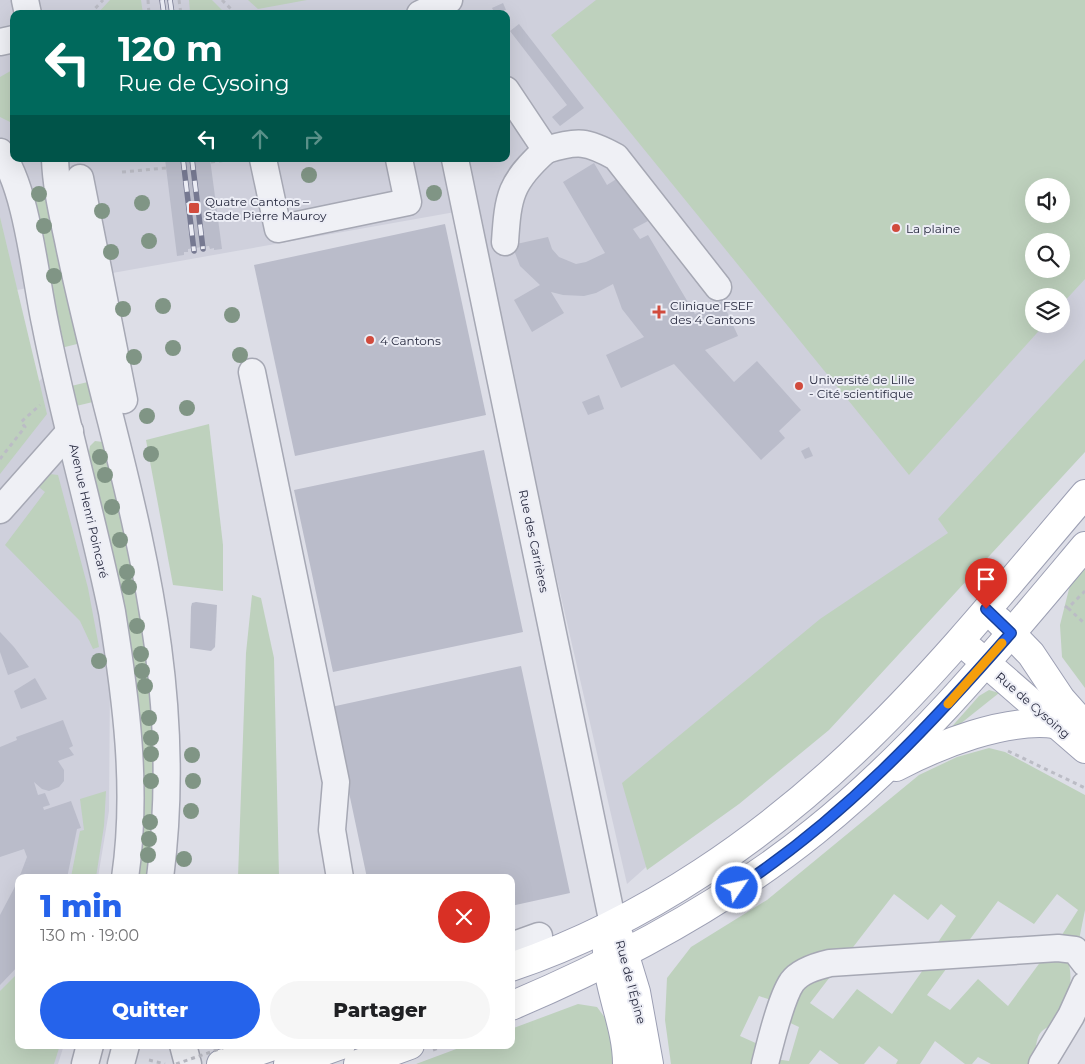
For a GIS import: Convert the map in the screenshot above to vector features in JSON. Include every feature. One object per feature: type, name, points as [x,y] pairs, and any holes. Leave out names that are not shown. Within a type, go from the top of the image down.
[{"type":"main road","points":[[515,961],[576,942],[613,924],[699,874],[777,818],[868,738],[960,640],[1085,494]]},
{"type":"main road","points":[[515,1004],[617,957],[707,908],[759,874],[816,831],[871,782],[928,726],[985,663],[1085,546]]},
{"type":"main road","name":"Rue de Cysoing","points":[[986,609],[1031,654],[1061,699],[1085,726]]},
{"type":"main road","name":"Rue de Cysoing","points":[[960,640],[1085,749]]},
{"type":"main road","points":[[871,782],[917,757],[988,731],[1018,724],[1055,724]]},
{"type":"main road","name":"Rue de l'Épine","points":[[613,924],[607,944],[617,957],[645,1036],[649,1064]]},
{"type":"main road","name":"Rue de l'Épine","points":[[617,957],[627,1064]]},
{"type":"main road","points":[[221,1064],[264,1049]]},
{"type":"main road","points":[[288,1064],[330,1049]]},
{"type":"main road","points":[[358,1064],[399,1049]]},
{"type":"street","points":[[428,10],[449,0]]},
{"type":"street","points":[[510,96],[546,150]]},
{"type":"street","points":[[505,242],[508,201],[524,169],[546,150],[568,143],[594,145],[616,157],[718,288]]},
{"type":"street","name":"Avenue Henri Poincaré","points":[[0,151],[12,170],[19,191],[45,324],[99,550],[119,659],[126,720],[130,797],[130,847],[126,874]]},
{"type":"street","points":[[55,162],[56,182],[83,316],[140,541],[156,621],[167,733],[166,796],[160,874]]},
{"type":"street","points":[[264,162],[278,229],[408,202],[400,162]]},
{"type":"street","name":"Rue des Carrières","points":[[455,162],[613,924]]},
{"type":"street","points":[[80,178],[124,400]]},
{"type":"street","points":[[252,372],[336,782],[332,830],[339,874]]},
{"type":"street","points":[[0,510],[70,431]]},
{"type":"street","points":[[515,961],[539,936]]},
{"type":"street","points":[[765,1064],[771,1037],[792,982],[811,968],[830,963],[1058,948],[1075,950],[1085,963]]},
{"type":"street","points":[[1042,1064],[1071,1016],[1085,985]]},
{"type":"street","points":[[85,1064],[89,1049]]},
{"type":"street","points":[[121,1064],[125,1049]]},
{"type":"street","points":[[184,1049],[188,1064]]},
{"type":"path","points":[[94,10],[103,0]]},
{"type":"path","points":[[222,0],[232,10]]},
{"type":"path","points":[[122,172],[166,168]]},
{"type":"path","points":[[0,459],[26,427],[21,422],[44,401]]},
{"type":"path","points":[[1068,608],[1085,591]]},
{"type":"path","points":[[1063,603],[1085,624]]},
{"type":"path","points":[[1005,749],[1085,788]]},
{"type":"path","points":[[176,1064],[219,1049]]},
{"type":"path","points":[[149,1062],[160,1063]]},
{"type":"shaded area","name":"Université de Lille ‐ Cité scientifique","points":[[0,0],[1085,0],[1085,448],[939,606],[627,884],[472,209],[0,293]]},
{"type":"shaded area","points":[[0,340],[15,409],[42,378],[97,607],[110,678],[109,811],[98,874],[15,874],[15,1049],[63,1049],[58,1064],[0,1064]]},
{"type":"green space","points":[[110,0],[141,0],[142,10],[101,10]]},
{"type":"green space","points":[[189,0],[212,0],[222,10],[190,10]]},
{"type":"green space","points":[[248,0],[307,0],[258,9]]},
{"type":"green space","name":"La plaine","points":[[596,0],[1085,0],[1085,279],[1070,295],[1070,288],[1025,288],[1025,333],[1037,333],[909,475],[551,35]]},
{"type":"green space","points":[[10,71],[10,122],[0,117],[0,77]]},
{"type":"green space","points":[[51,199],[81,343],[57,349],[28,203]]},
{"type":"green space","points":[[0,217],[47,414],[0,474]]},
{"type":"green space","points":[[1085,359],[1085,452],[829,730],[739,804],[647,870],[622,783],[820,619],[948,533],[938,519]]},
{"type":"green space","points":[[92,381],[97,401],[72,407],[67,387]]},
{"type":"green space","points":[[209,424],[223,545],[223,591],[173,585],[146,440]]},
{"type":"green space","points":[[95,441],[103,442],[144,603],[157,732],[149,874],[138,874],[141,856],[141,765],[124,608],[89,452],[90,446]]},
{"type":"green space","points":[[50,474],[58,475],[88,588],[99,647],[93,649],[80,621],[5,545],[45,492],[34,483]]},
{"type":"green space","points":[[1085,566],[1085,688],[1062,657],[1060,625],[1070,585]]},
{"type":"green space","points":[[252,595],[261,598],[274,658],[279,874],[238,874],[246,653]]},
{"type":"green space","points":[[989,690],[999,693],[940,740],[979,696]]},
{"type":"green space","points":[[989,748],[1005,752],[1085,795],[1085,910],[1079,940],[1058,941],[1078,910],[1057,894],[1034,924],[998,901],[965,946],[934,948],[956,916],[941,904],[928,920],[894,894],[847,955],[777,1002],[759,996],[740,1036],[760,1045],[752,1064],[671,1064],[665,1020],[667,978],[691,947],[767,900],[919,775],[957,757]]},
{"type":"green space","points":[[106,791],[104,826],[96,874],[72,874],[80,831],[84,830],[80,799]]},
{"type":"green space","points":[[1044,957],[1067,957],[1070,974],[1069,990],[1059,1022],[1040,1034],[1030,1064],[991,1064],[978,1057],[972,1064],[965,1064],[935,1041],[920,1064],[896,1064],[898,1060],[879,1046],[864,1064],[839,1064],[820,1050],[809,1064],[774,1064],[775,1059],[789,1061],[799,1027],[786,1021],[801,987],[833,973],[810,1003],[833,1019],[857,989],[892,1014],[925,967],[949,965],[927,995],[950,1010],[978,979],[1008,1006]]},
{"type":"green space","points":[[15,976],[15,1049],[59,1049],[54,1064],[0,1064],[0,991]]},
{"type":"green space","points":[[578,1004],[597,1007],[614,1030],[614,1064],[416,1064],[456,1049],[515,1049],[515,1028]]},
{"type":"building","points":[[503,3],[506,10],[493,10],[492,8]]},
{"type":"building","points":[[519,24],[584,108],[560,126],[552,117],[567,105],[510,31]]},
{"type":"building","name":"Quatre Cantons – Stade Pierre Mauroy","points":[[165,162],[210,162],[222,249],[214,250],[214,248],[210,249],[209,246],[188,249],[188,252],[184,252],[184,255],[177,256]]},
{"type":"building","name":"Clinique FSEF des 4 Cantons","points":[[594,163],[607,185],[621,176],[648,221],[633,229],[640,239],[648,235],[695,314],[722,301],[738,336],[705,350],[734,382],[757,361],[801,410],[779,431],[785,438],[761,460],[674,364],[621,388],[606,355],[644,337],[622,309],[613,284],[596,293],[584,296],[563,295],[551,292],[564,313],[532,332],[514,300],[540,285],[520,266],[512,245],[548,237],[552,249],[559,257],[576,264],[586,262],[605,253],[563,182]]},
{"type":"building","name":"4 Cantons","points":[[445,224],[486,415],[295,456],[254,265]]},
{"type":"building","points":[[599,395],[604,409],[588,415],[582,402]]},
{"type":"building","points":[[809,447],[813,456],[805,459],[801,451]]},
{"type":"building","points":[[484,450],[523,632],[333,672],[294,490]]},
{"type":"building","points":[[192,603],[217,605],[215,647],[211,651],[190,648],[191,607]]},
{"type":"building","points":[[0,632],[29,667],[8,675],[0,652]]},
{"type":"building","points":[[521,666],[570,893],[515,905],[515,874],[366,874],[331,707]]},
{"type":"building","points":[[35,678],[47,699],[21,709],[14,691]]},
{"type":"building","points":[[63,720],[73,746],[69,748],[74,755],[58,761],[64,770],[64,781],[59,787],[49,791],[42,789],[34,782],[38,795],[45,793],[50,805],[43,807],[44,810],[71,801],[81,828],[77,829],[68,874],[21,874],[27,857],[24,849],[0,857],[0,747],[17,740],[16,737]]},
{"type":"building","points":[[15,887],[15,969],[0,985],[0,915]]},
{"type":"railway","points":[[162,0],[163,10]]},
{"type":"railway","points":[[170,0],[171,10]]},
{"type":"railway","points":[[183,162],[194,251]]},
{"type":"railway","points":[[192,162],[203,249]]},
{"type":"slow traffic","points":[[948,704],[1002,643]]},
{"type":"place","name":"Quatre Cantons – Stade Pierre Mauroy","points":[[194,208]]},
{"type":"place","name":"La plaine","points":[[896,228]]},
{"type":"place","name":"Clinique FSEF des 4 Cantons","points":[[659,312]]},
{"type":"place","name":"4 Cantons","points":[[370,340]]},
{"type":"place","name":"Université de Lille ‐ Cité scientifique","points":[[799,386]]},
{"type":"route","points":[[737,888],[759,874],[816,831],[871,782],[928,726],[985,663],[1011,633],[986,609]]}]
